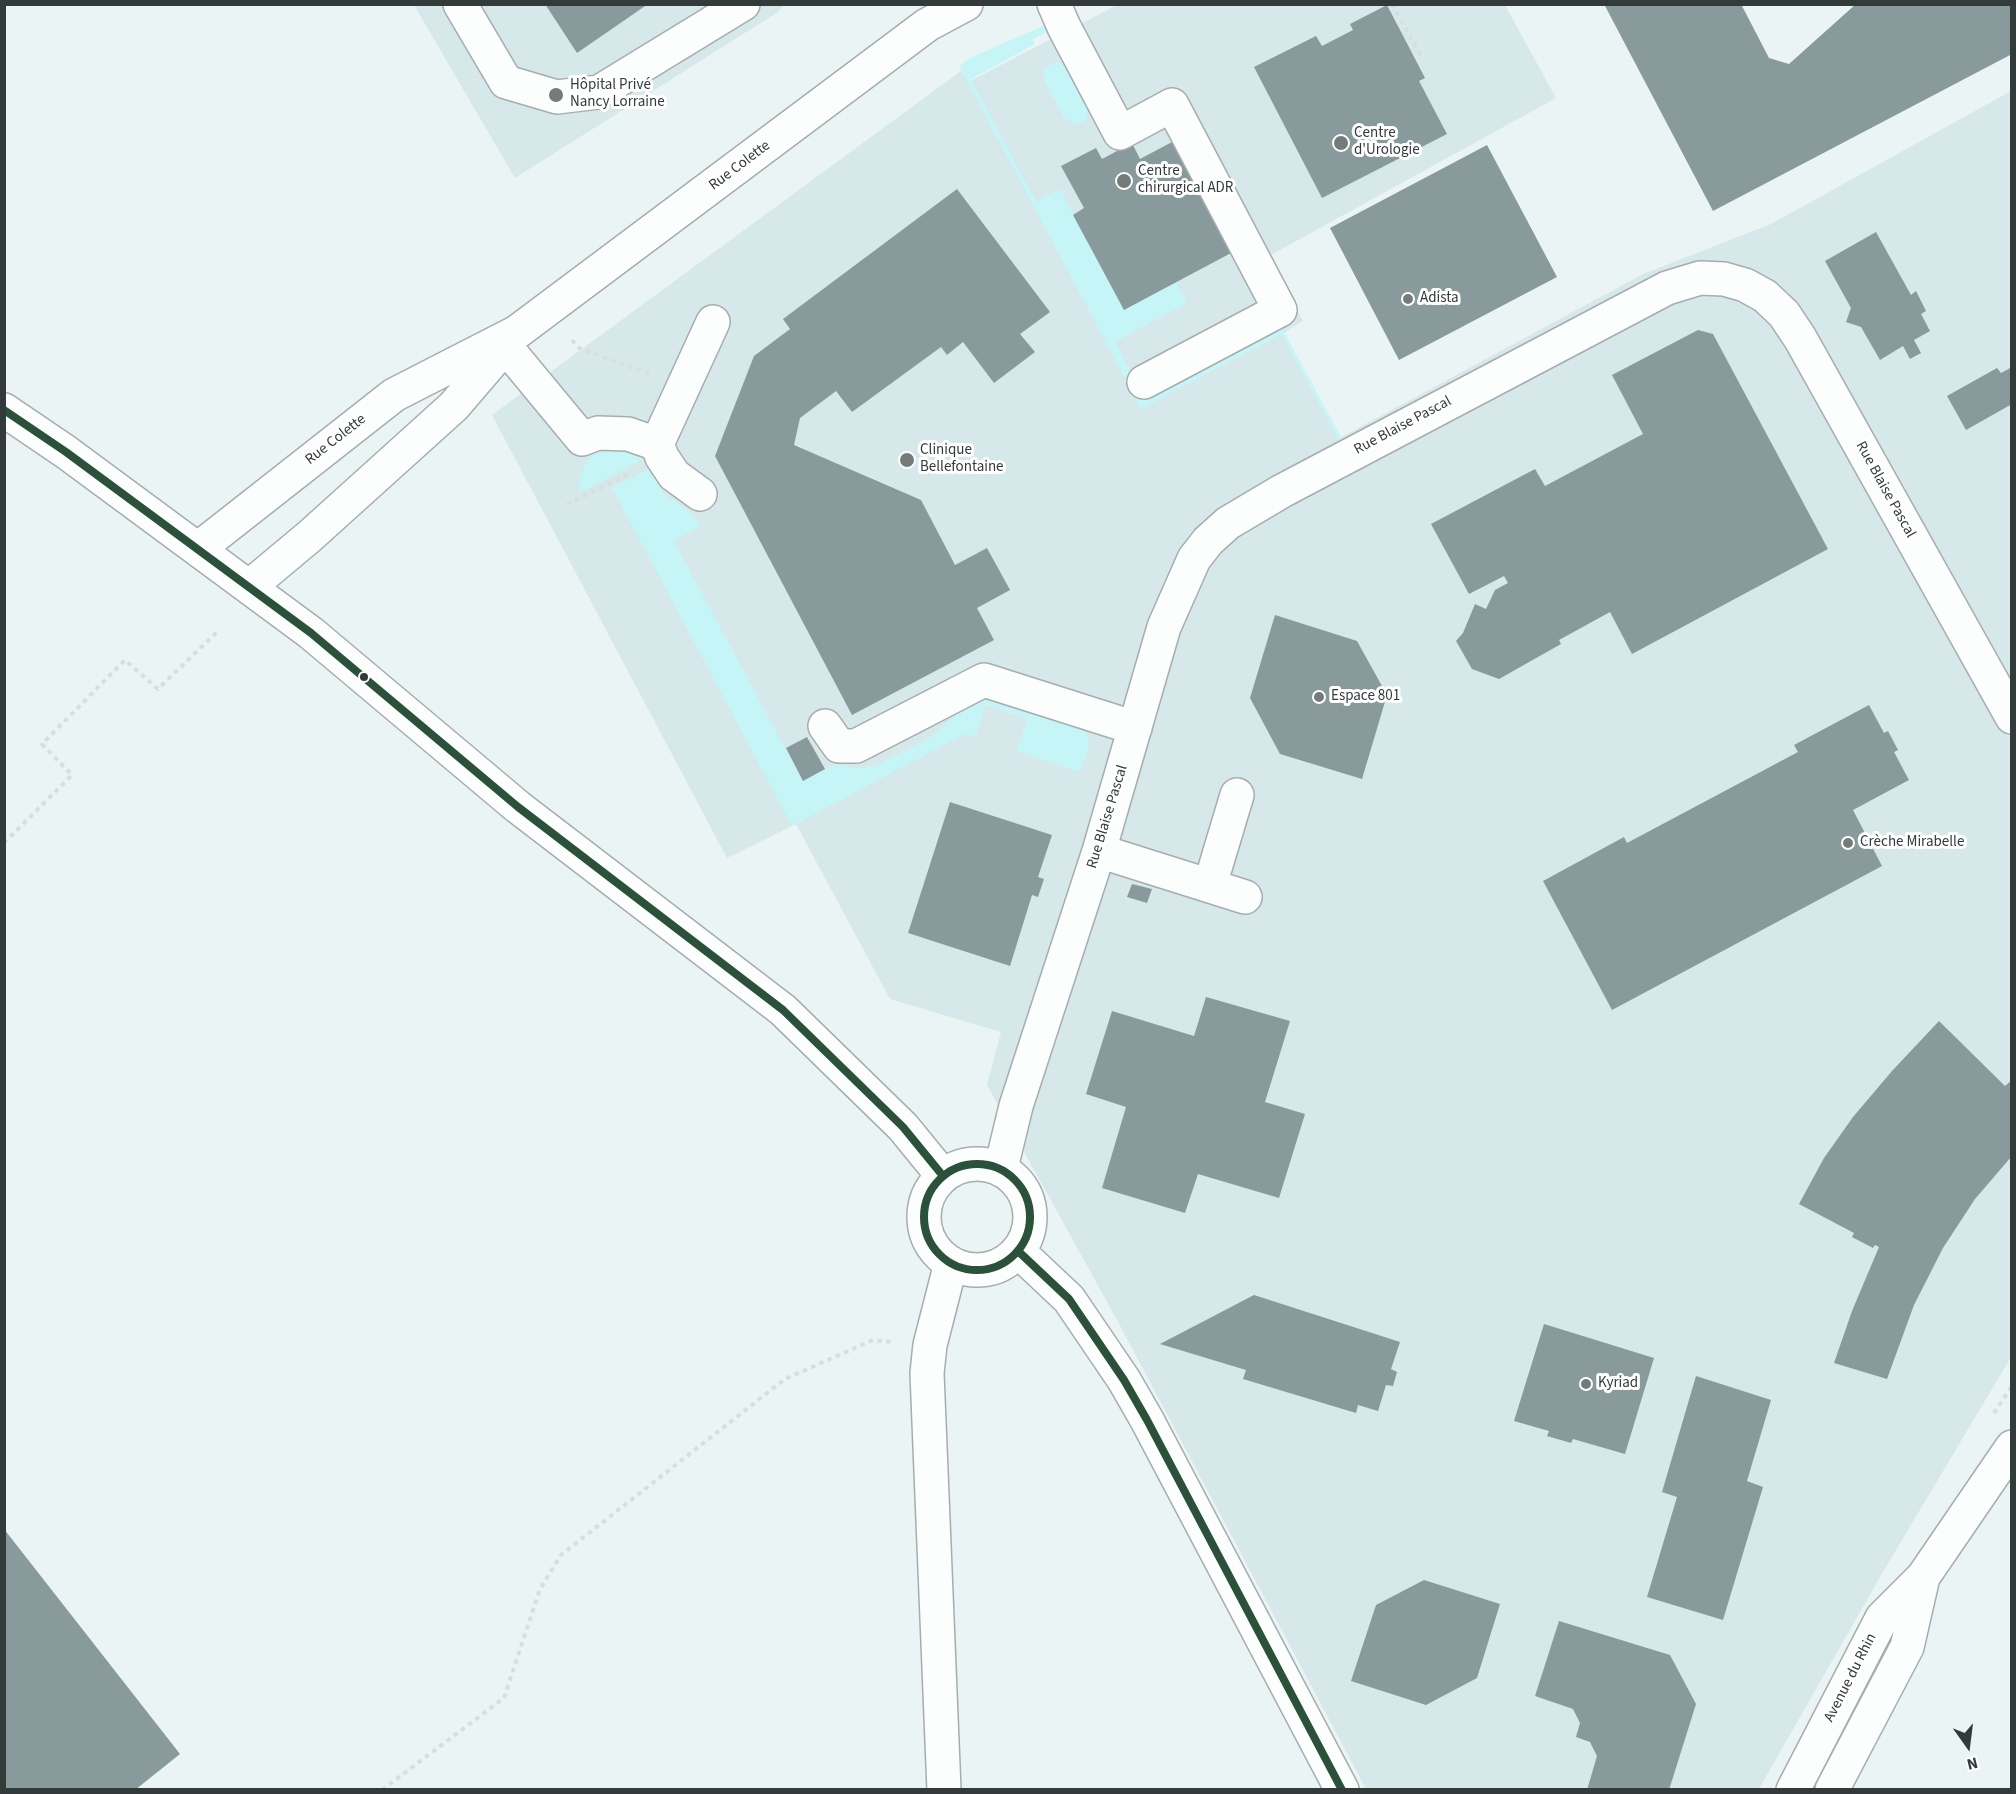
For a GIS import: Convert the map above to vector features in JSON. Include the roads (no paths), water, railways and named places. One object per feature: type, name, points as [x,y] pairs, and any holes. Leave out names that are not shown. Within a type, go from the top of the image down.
[{"type":"street","points":[[459,4],[506,82],[557,98],[599,92],[743,4]]},
{"type":"street","name":"Rue Colette","points":[[198,549],[394,395],[511,339],[927,25],[966,4]]},
{"type":"street","points":[[1054,4],[1120,133],[1172,105],[1280,310],[1144,382]]},
{"type":"street","name":"Rue Blaise Pascal","points":[[1001,1168],[1016,1106],[1098,851],[1164,627],[1194,559],[1208,541],[1228,523],[1312,475],[1667,288],[1700,278],[1724,279],[1745,285],[1765,296],[1784,314],[1800,338],[2012,717]]},
{"type":"street","points":[[659,450],[683,387],[713,322]]},
{"type":"street","points":[[511,339],[582,439],[598,433],[628,434],[659,450],[674,475],[700,494]]},
{"type":"street","name":"Rue Colette","points":[[249,586],[310,536],[454,406],[511,339]]},
{"type":"street","points":[[4,410],[66,452],[311,633],[518,807],[783,1010],[903,1126],[943,1176]]},
{"type":"street","points":[[825,726],[839,746],[856,746],[984,680],[1135,728]]},
{"type":"street","points":[[1210,885],[1237,795]]},
{"type":"street","points":[[1098,851],[1245,897]]},
{"type":"street","points":[[971,1164],[986,1164],[1001,1168],[1024,1190],[1030,1206],[1027,1237],[1018,1251],[1004,1263],[987,1269],[968,1269],[951,1263],[937,1252],[928,1238],[924,1221],[925,1204],[932,1189],[943,1176],[956,1168],[971,1164]]},
{"type":"street","points":[[1018,1251],[1069,1299],[1124,1380],[1342,1790]]},
{"type":"street","points":[[944,1790],[927,1373],[930,1345],[951,1263]]},
{"type":"street","name":"Avenue du Rhin","points":[[1793,1790],[1881,1618],[1923,1577],[2012,1447]]},
{"type":"street","name":"Avenue du Rhin","points":[[1832,1790],[1907,1647],[1923,1577]]},
{"type":"place","name":"Hôpital Privé Nancy Lorraine","points":[[556,95]]},
{"type":"place","name":"Centre d'Urologie","points":[[1341,143]]},
{"type":"place","name":"Centre chirurgical ADR","points":[[1124,181]]},
{"type":"place","name":"Adista","points":[[1408,299]]},
{"type":"place","name":"Clinique Bellefontaine","points":[[907,460]]},
{"type":"place","name":"Espace 801","points":[[1319,697]]},
{"type":"place","name":"Crèche Mirabelle","points":[[1848,843]]},
{"type":"place","name":"Kyriad","points":[[1586,1384]]}]
